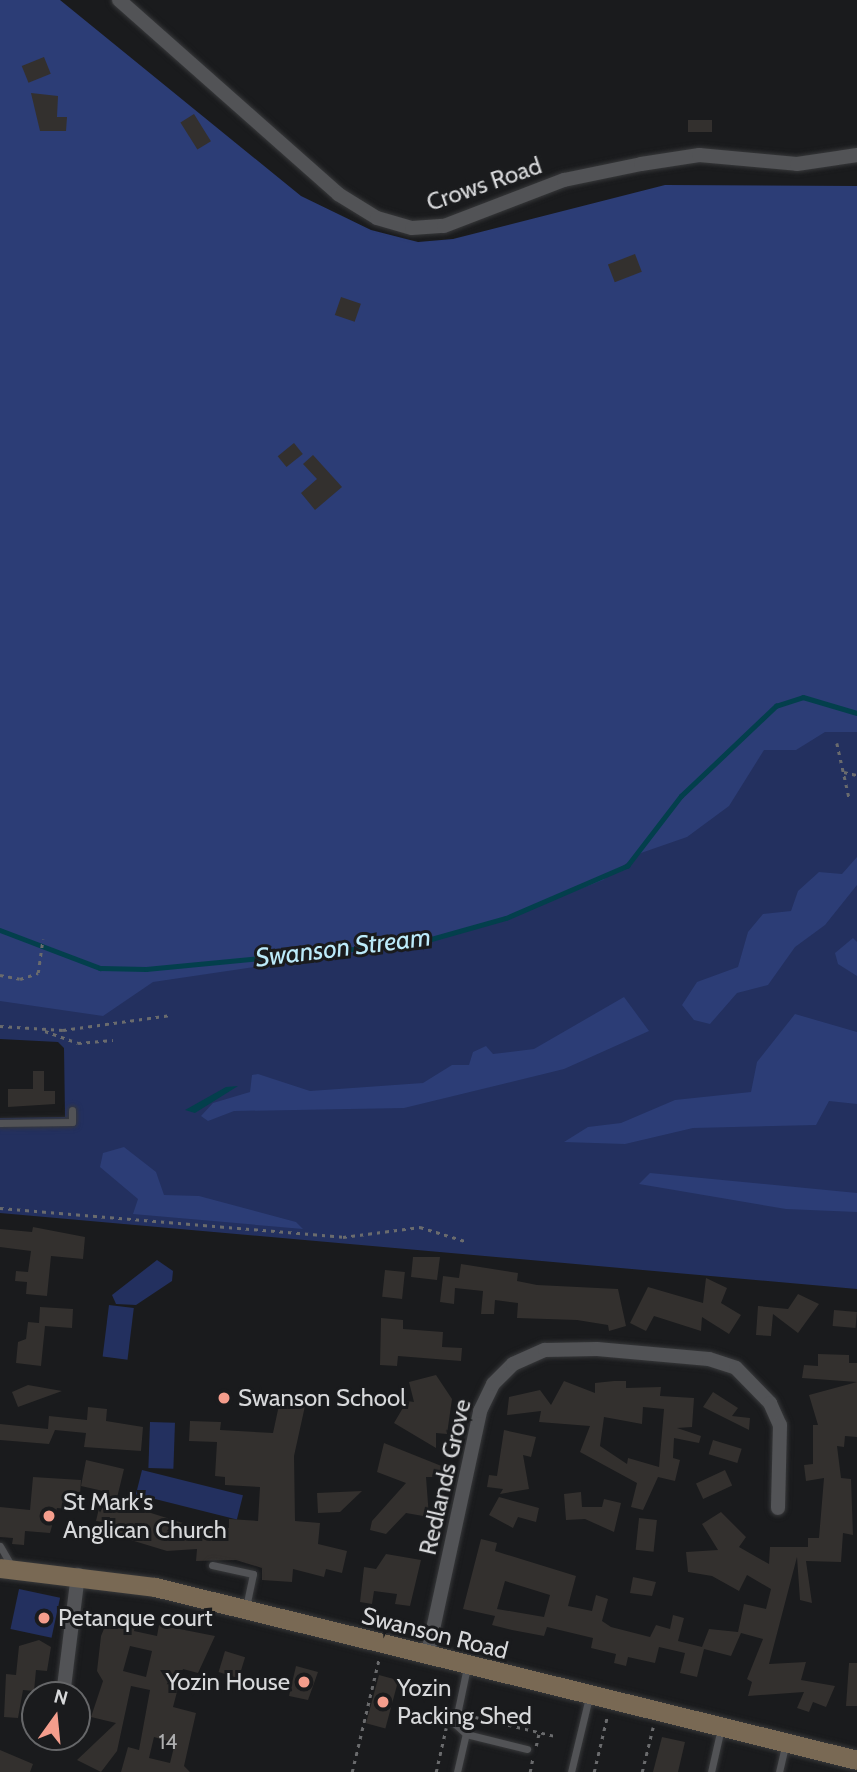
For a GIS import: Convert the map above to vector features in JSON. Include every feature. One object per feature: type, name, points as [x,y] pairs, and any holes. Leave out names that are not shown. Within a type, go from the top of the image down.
[{"type":"main road","name":"Swanson Road","points":[[6,1569],[78,1575],[246,1611],[857,1760]]},
{"type":"street","name":"Crows Road","points":[[119,0],[338,194],[377,218],[412,228],[444,226],[564,180],[650,162],[699,155],[797,164],[857,155]]},
{"type":"street","name":"Redlands Grove","points":[[427,1657],[480,1410],[493,1384],[513,1364],[545,1350],[671,1356],[736,1368],[770,1403],[780,1425],[778,1508]]},
{"type":"street","points":[[66,1681],[78,1575]]},
{"type":"lane","points":[[0,1123],[72,1122],[72,1110]]},
{"type":"lane","points":[[0,1546],[6,1569]]},
{"type":"lane","points":[[212,1565],[253,1574],[246,1611]]},
{"type":"lane","points":[[468,1667],[455,1724],[466,1734],[527,1749]]},
{"type":"lane","points":[[571,1772],[589,1696]]},
{"type":"lane","points":[[711,1772],[722,1728]]},
{"type":"lane","points":[[457,1772],[466,1734]]},
{"type":"lane","points":[[779,1772],[786,1743]]},
{"type":"path","points":[[837,743],[849,797]]},
{"type":"path","points":[[844,772],[857,775]]},
{"type":"path","points":[[0,975],[20,979],[38,973],[43,939]]},
{"type":"path","points":[[0,1026],[42,1030],[171,1015]]},
{"type":"path","points":[[42,1030],[78,1043],[113,1041]]},
{"type":"path","points":[[0,1208],[343,1237],[420,1227],[465,1241]]},
{"type":"path","points":[[352,1772],[382,1646]]},
{"type":"path","points":[[457,1712],[555,1736]]},
{"type":"path","points":[[594,1772],[607,1717]]},
{"type":"path","points":[[642,1772],[653,1727]]},
{"type":"shaded area","points":[[0,0],[60,0],[301,196],[371,230],[418,242],[453,239],[665,185],[857,186],[857,732],[825,732],[796,750],[764,750],[729,806],[687,837],[641,853],[603,880],[506,918],[417,943],[153,982],[103,1016],[0,1001]]},
{"type":"shaded area","points":[[857,723],[857,1289],[0,1213],[0,1118],[65,1117],[64,1048],[58,1042],[0,1039],[0,994],[759,743]]},
{"type":"shaded area","points":[[857,857],[857,885],[825,925],[795,947],[768,985],[737,993],[710,1024],[694,1020],[682,1005],[697,982],[738,967],[748,932],[763,914],[791,911],[798,891],[819,872],[842,874]]},
{"type":"shaded area","points":[[853,938],[857,942],[857,976],[838,964],[835,953]]},
{"type":"shaded area","points":[[624,997],[649,1031],[564,1069],[404,1108],[234,1111],[208,1121],[201,1116],[213,1103],[250,1092],[252,1075],[258,1074],[310,1091],[423,1083],[452,1065],[469,1065],[473,1052],[486,1046],[493,1054],[534,1049]]},
{"type":"shaded area","points":[[795,1014],[857,1032],[857,1104],[829,1101],[816,1125],[693,1128],[625,1144],[564,1142],[588,1127],[621,1123],[675,1100],[751,1092],[757,1062]]},
{"type":"shaded area","points":[[238,1086],[195,1113],[185,1110],[226,1087]]},
{"type":"shaded area","points":[[124,1147],[156,1172],[164,1195],[199,1196],[296,1222],[303,1229],[133,1214],[138,1199],[100,1167],[103,1153]]},
{"type":"shaded area","points":[[650,1173],[857,1193],[857,1212],[786,1209],[639,1184]]},
{"type":"shaded area","points":[[157,1260],[173,1271],[172,1281],[136,1305],[116,1304],[112,1295]]},
{"type":"shaded area","points":[[109,1305],[134,1308],[127,1360],[103,1357]]},
{"type":"shaded area","points":[[150,1422],[175,1423],[173,1469],[148,1468]]},
{"type":"shaded area","points":[[142,1470],[243,1495],[237,1519],[136,1494]]},
{"type":"shaded area","points":[[19,1589],[60,1598],[52,1638],[10,1629]]},
{"type":"building","points":[[44,57],[51,74],[28,83],[22,66]]},
{"type":"building","points":[[31,93],[58,96],[57,117],[67,117],[66,131],[40,131]]},
{"type":"building","points":[[194,114],[211,141],[197,150],[180,122]]},
{"type":"building","points":[[688,120],[712,120],[712,132],[688,132]]},
{"type":"building","points":[[635,254],[642,272],[615,282],[608,264]]},
{"type":"building","points":[[341,297],[361,304],[355,322],[335,315]]},
{"type":"building","points":[[294,443],[303,454],[286,467],[278,456]]},
{"type":"building","points":[[313,455],[342,487],[315,510],[301,493],[317,479],[303,464]]},
{"type":"building","points":[[33,1071],[44,1071],[44,1091],[55,1091],[55,1104],[8,1107],[8,1089],[33,1089]]},
{"type":"building","points":[[33,1227],[85,1237],[83,1259],[51,1256],[47,1296],[26,1294],[27,1282],[15,1281],[16,1271],[28,1272],[31,1251],[0,1247],[0,1229],[32,1232]]},
{"type":"building","points":[[413,1257],[440,1257],[437,1280],[411,1277]]},
{"type":"building","points":[[461,1264],[518,1273],[517,1281],[537,1285],[618,1289],[626,1326],[609,1331],[608,1325],[577,1320],[517,1318],[518,1303],[495,1300],[494,1314],[481,1314],[483,1291],[455,1288],[454,1304],[440,1302],[443,1276],[459,1278]]},
{"type":"building","points":[[385,1270],[405,1272],[402,1299],[382,1297]]},
{"type":"building","points":[[706,1278],[727,1288],[721,1303],[741,1315],[729,1334],[702,1317],[701,1331],[654,1316],[646,1331],[630,1323],[648,1287],[703,1303]]},
{"type":"building","points":[[798,1294],[819,1304],[798,1333],[773,1314],[771,1336],[756,1335],[758,1306],[788,1309]]},
{"type":"building","points":[[40,1307],[73,1309],[72,1328],[45,1326],[41,1366],[16,1363],[18,1342],[26,1339],[28,1322],[39,1323]]},
{"type":"building","points":[[834,1310],[857,1312],[856,1328],[833,1326]]},
{"type":"building","points":[[381,1318],[403,1320],[403,1329],[443,1332],[442,1347],[462,1348],[461,1361],[398,1356],[397,1366],[380,1365]]},
{"type":"building","points":[[818,1354],[849,1355],[849,1363],[857,1363],[857,1382],[802,1378],[804,1365],[818,1366]]},
{"type":"building","points":[[436,1375],[452,1399],[447,1434],[436,1433],[436,1448],[394,1423],[407,1401],[414,1402],[409,1382]]},
{"type":"building","points":[[564,1381],[595,1393],[595,1383],[614,1381],[626,1381],[626,1388],[661,1387],[660,1396],[694,1398],[692,1427],[677,1428],[701,1436],[699,1443],[674,1438],[673,1458],[680,1460],[675,1481],[658,1477],[643,1510],[631,1507],[637,1483],[580,1452],[590,1426],[539,1422],[541,1411],[507,1415],[509,1397],[540,1390],[551,1405]],"holes":[[[643,1407],[664,1409],[659,1467],[628,1458],[627,1464],[600,1446],[604,1417],[642,1424]]]},
{"type":"building","points":[[857,1382],[857,1437],[845,1436],[844,1447],[837,1446],[841,1478],[851,1479],[853,1535],[843,1533],[841,1562],[806,1561],[812,1603],[800,1600],[797,1557],[769,1664],[806,1662],[801,1680],[835,1686],[826,1707],[813,1702],[809,1712],[797,1708],[804,1692],[748,1696],[752,1682],[747,1679],[763,1639],[741,1633],[731,1656],[704,1649],[697,1677],[680,1673],[685,1653],[659,1647],[655,1663],[628,1657],[626,1666],[614,1663],[616,1654],[591,1648],[593,1638],[547,1627],[544,1636],[512,1630],[492,1625],[495,1616],[463,1609],[481,1539],[497,1543],[495,1551],[576,1576],[568,1606],[592,1611],[596,1595],[608,1599],[602,1621],[611,1627],[650,1637],[656,1625],[670,1629],[673,1615],[684,1618],[678,1641],[702,1647],[709,1629],[738,1632],[744,1604],[766,1609],[771,1589],[747,1575],[739,1591],[712,1576],[688,1572],[686,1552],[718,1550],[702,1524],[721,1512],[746,1537],[739,1547],[769,1564],[770,1547],[808,1547],[808,1538],[819,1538],[824,1478],[806,1481],[804,1465],[813,1464],[813,1425],[818,1425],[809,1395]],"holes":[[[505,1581],[550,1595],[544,1617],[497,1609]]]},
{"type":"building","points":[[28,1385],[62,1391],[18,1407],[12,1392]]},
{"type":"building","points":[[713,1392],[738,1408],[732,1416],[750,1418],[749,1430],[703,1407]]},
{"type":"building","points":[[279,1405],[305,1406],[294,1456],[295,1521],[320,1523],[318,1544],[347,1551],[342,1573],[326,1569],[324,1577],[293,1569],[292,1582],[262,1580],[262,1568],[236,1560],[196,1561],[197,1549],[167,1551],[101,1531],[103,1522],[96,1521],[103,1491],[81,1486],[86,1460],[124,1469],[116,1502],[186,1524],[229,1528],[229,1519],[258,1521],[260,1487],[225,1485],[225,1477],[215,1476],[217,1442],[189,1441],[190,1421],[221,1422],[220,1430],[273,1433]]},
{"type":"building","points":[[88,1407],[107,1409],[106,1421],[143,1427],[141,1451],[84,1447],[86,1433],[55,1430],[49,1444],[0,1440],[0,1424],[48,1429],[49,1416],[87,1420]]},
{"type":"building","points":[[504,1430],[536,1437],[531,1457],[523,1455],[529,1489],[500,1494],[503,1489],[487,1487],[489,1475],[497,1476]]},
{"type":"building","points":[[713,1440],[742,1449],[737,1463],[709,1454]]},
{"type":"building","points":[[384,1443],[444,1467],[443,1477],[426,1477],[429,1517],[406,1513],[386,1534],[370,1530],[372,1521],[406,1483],[377,1472]]},
{"type":"building","points":[[725,1470],[732,1485],[703,1499],[696,1484]]},
{"type":"building","points":[[33,1477],[81,1480],[79,1510],[57,1508],[50,1533],[25,1531],[24,1545],[12,1544],[13,1538],[0,1537],[0,1507],[30,1510]]},
{"type":"building","points":[[362,1491],[340,1512],[318,1513],[317,1493]]},
{"type":"building","points":[[581,1492],[582,1507],[602,1507],[604,1499],[621,1503],[614,1532],[585,1519],[566,1520],[564,1494]]},
{"type":"building","points":[[499,1497],[539,1508],[536,1522],[518,1517],[513,1528],[489,1515]]},
{"type":"building","points":[[639,1518],[657,1520],[654,1552],[636,1550]]},
{"type":"building","points":[[386,1554],[421,1560],[410,1606],[395,1604],[397,1594],[374,1591],[372,1604],[360,1602],[364,1567],[376,1569]]},
{"type":"building","points":[[633,1577],[656,1582],[652,1596],[630,1593]]},
{"type":"building","points":[[111,1612],[137,1618],[134,1631],[157,1636],[159,1625],[215,1636],[198,1673],[183,1669],[173,1707],[196,1713],[184,1766],[190,1772],[121,1772],[128,1747],[139,1750],[150,1690],[131,1686],[117,1751],[101,1772],[77,1760],[86,1751],[91,1751],[91,1747],[116,1723],[91,1717],[103,1681],[97,1671],[101,1636]],"holes":[[[130,1646],[152,1651],[146,1677],[123,1671]],[[154,1737],[175,1743],[170,1763],[149,1758]]]},
{"type":"building","points":[[39,1640],[51,1647],[47,1671],[36,1670],[35,1681],[21,1681],[18,1718],[4,1717],[6,1674],[16,1675],[19,1646]]},
{"type":"building","points":[[225,1651],[245,1657],[239,1678],[219,1672]]},
{"type":"building","points":[[849,1663],[857,1663],[857,1706],[846,1706]]},
{"type":"building","name":"Yozin House","points":[[296,1666],[318,1672],[308,1700],[289,1696]]},
{"type":"building","name":"Yozin Packing Shed","points":[[379,1675],[398,1680],[385,1728],[366,1723]]},
{"type":"building","points":[[662,1737],[685,1742],[678,1772],[653,1772]]},
{"type":"building","points":[[0,1750],[33,1764],[30,1772],[0,1772]]},
{"type":"waterway","name":"Swanson Stream","points":[[0,930],[100,968],[146,969],[417,943],[506,918],[627,866],[681,796],[776,706],[803,697],[857,713]]},
{"type":"place","name":"Swanson School","points":[[224,1398]]},
{"type":"place","name":"St Mark's Anglican Church","points":[[49,1516]]},
{"type":"place","name":"Petanque court","points":[[44,1618]]},
{"type":"place","name":"Yozin House","points":[[304,1682]]},
{"type":"place","name":"Yozin Packing Shed","points":[[383,1702]]}]
